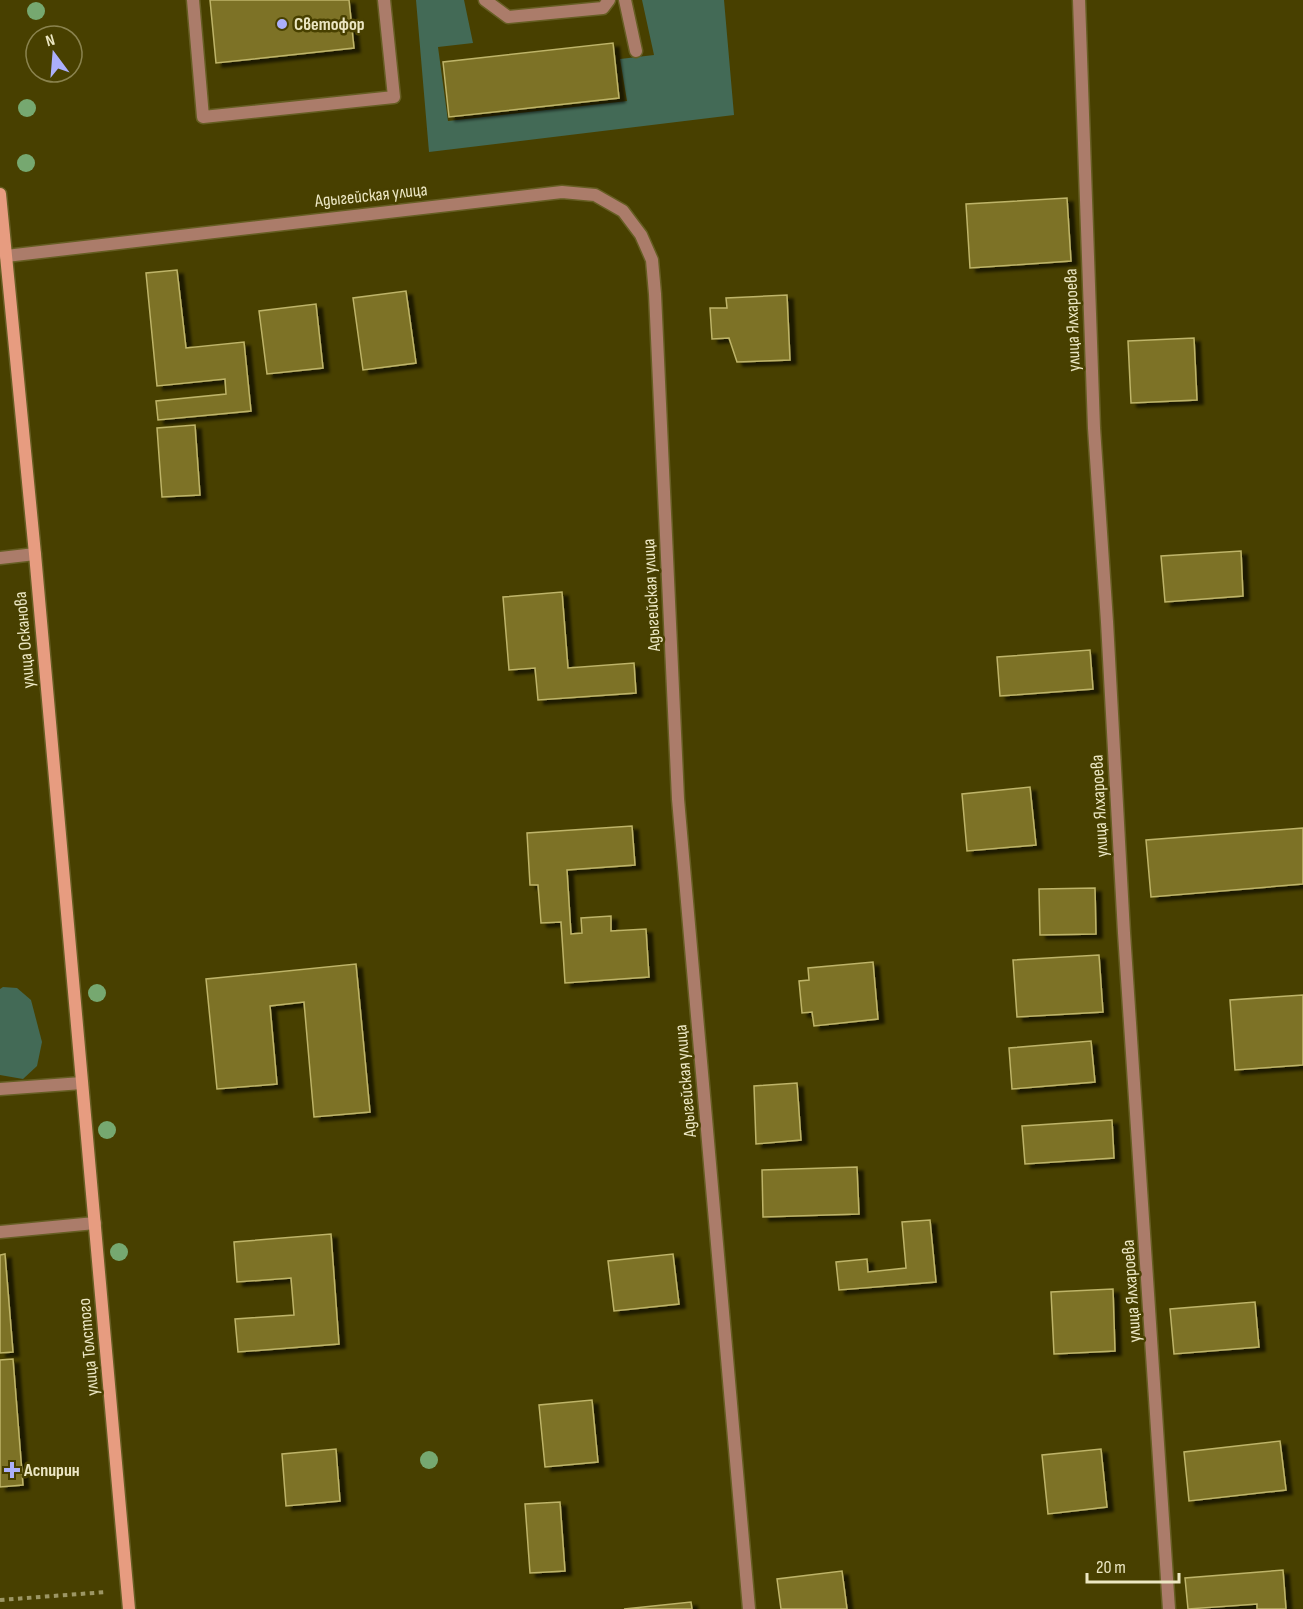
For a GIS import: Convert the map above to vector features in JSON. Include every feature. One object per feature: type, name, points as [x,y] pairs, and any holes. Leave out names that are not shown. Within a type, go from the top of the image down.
[{"type":"street","points":[[193,0],[203,117],[394,97],[384,0]]},
{"type":"street","points":[[485,0],[508,17],[603,8],[609,0]]},
{"type":"street","points":[[625,0],[636,51]]},
{"type":"street","name":"улица Ялхароева","points":[[1079,0],[1094,428],[1124,933],[1169,1609]]},
{"type":"street","name":"Адыгейская улица","points":[[6,256],[562,192],[595,195],[623,211],[641,236],[652,260],[655,294],[678,799],[749,1609]]},
{"type":"street","name":"улица Осканова","points":[[0,194],[82,1083]]},
{"type":"street","points":[[0,558],[35,554]]},
{"type":"street","points":[[0,1089],[82,1083]]},
{"type":"street","name":"улица Толстого","points":[[82,1083],[129,1609]]},
{"type":"street","points":[[0,1232],[95,1223]]},
{"type":"path","points":[[0,1600],[127,1590]]},
{"type":"green space","points":[[416,0],[464,0],[473,43],[438,47],[448,121],[627,101],[620,59],[654,55],[642,0],[724,0],[734,115],[429,152]]},
{"type":"green space","points":[[3,987],[17,988],[31,1000],[42,1042],[37,1066],[23,1079],[0,1075],[0,989]]},
{"type":"building","name":"Светофор","points":[[210,0],[349,0],[354,48],[216,63]]},
{"type":"building","points":[[613,43],[619,98],[449,117],[443,62]]},
{"type":"building","points":[[1067,198],[1071,261],[970,268],[966,204]]},
{"type":"building","points":[[177,270],[186,348],[244,342],[251,411],[158,420],[156,401],[226,394],[225,379],[157,386],[146,273]]},
{"type":"building","points":[[406,291],[416,363],[363,370],[353,298]]},
{"type":"building","points":[[787,295],[790,360],[737,362],[729,338],[712,339],[710,308],[727,308],[726,298]]},
{"type":"building","points":[[316,304],[323,368],[267,374],[259,311]]},
{"type":"building","points":[[1194,338],[1197,400],[1131,403],[1128,341]]},
{"type":"building","points":[[195,425],[200,495],[162,497],[157,428]]},
{"type":"building","points":[[1241,551],[1243,596],[1165,602],[1161,556]]},
{"type":"building","points":[[562,592],[568,668],[634,663],[636,693],[538,700],[535,668],[509,670],[503,597]]},
{"type":"building","points":[[1090,650],[1093,689],[1000,696],[997,657]]},
{"type":"building","points":[[1030,787],[1036,845],[967,851],[962,794]]},
{"type":"building","points":[[632,826],[635,865],[567,870],[571,934],[582,933],[581,918],[611,916],[611,931],[646,929],[649,977],[565,983],[561,922],[541,923],[538,885],[530,885],[527,833]]},
{"type":"building","points":[[1303,828],[1303,884],[1151,897],[1146,840]]},
{"type":"building","points":[[1095,888],[1096,934],[1040,935],[1039,889]]},
{"type":"building","points":[[1099,955],[1103,1012],[1017,1017],[1013,960]]},
{"type":"building","points":[[873,962],[878,1019],[814,1026],[812,1012],[802,1013],[799,981],[809,980],[808,968]]},
{"type":"building","points":[[356,964],[370,1112],[314,1117],[304,1002],[270,1006],[277,1084],[217,1089],[206,979]]},
{"type":"building","points":[[1303,995],[1303,1065],[1235,1070],[1230,1000]]},
{"type":"building","points":[[1091,1041],[1095,1082],[1012,1089],[1009,1048]]},
{"type":"building","points":[[797,1083],[801,1140],[756,1144],[754,1086]]},
{"type":"building","points":[[1112,1120],[1114,1158],[1025,1164],[1022,1126]]},
{"type":"building","points":[[857,1167],[859,1214],[763,1217],[762,1170]]},
{"type":"building","points":[[930,1220],[936,1282],[839,1290],[836,1262],[867,1259],[868,1272],[906,1268],[902,1222]]},
{"type":"building","points":[[331,1234],[339,1344],[238,1352],[235,1319],[294,1315],[291,1278],[237,1282],[234,1242]]},
{"type":"building","points":[[5,1254],[13,1352],[0,1353],[0,1255]]},
{"type":"building","points":[[673,1254],[679,1304],[614,1311],[608,1261]]},
{"type":"building","points":[[1113,1289],[1115,1351],[1054,1354],[1051,1292]]},
{"type":"building","points":[[1255,1302],[1259,1347],[1174,1354],[1170,1309]]},
{"type":"building","points":[[13,1359],[23,1485],[0,1487],[0,1360]]},
{"type":"building","points":[[592,1400],[598,1462],[545,1467],[539,1405]]},
{"type":"building","points":[[1280,1441],[1286,1490],[1189,1501],[1184,1452]]},
{"type":"building","points":[[336,1449],[340,1501],[286,1506],[282,1454]]},
{"type":"building","points":[[1101,1449],[1107,1507],[1048,1514],[1042,1455]]},
{"type":"building","points":[[560,1502],[565,1571],[530,1573],[525,1504]]},
{"type":"building","points":[[1283,1570],[1286,1609],[1257,1609],[1257,1604],[1188,1609],[1185,1578]]},
{"type":"building","points":[[842,1571],[847,1609],[781,1609],[777,1579]]},
{"type":"building","points":[[691,1602],[692,1609],[624,1609]]},
{"type":"place","name":"Светофор","points":[[282,24]]},
{"type":"place","name":"Аспирин","points":[[12,1470]]}]
